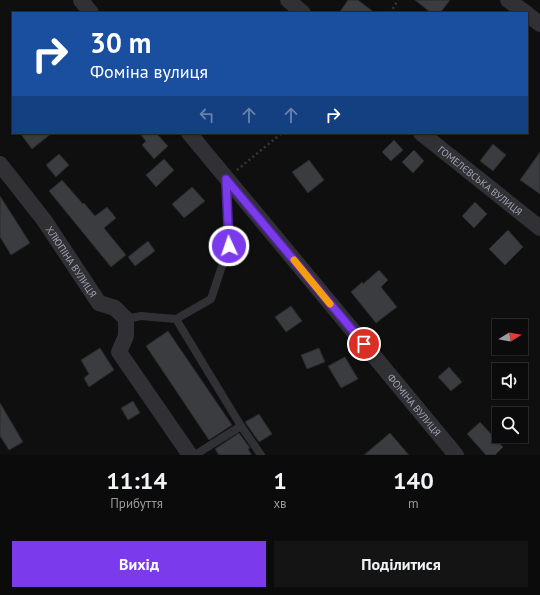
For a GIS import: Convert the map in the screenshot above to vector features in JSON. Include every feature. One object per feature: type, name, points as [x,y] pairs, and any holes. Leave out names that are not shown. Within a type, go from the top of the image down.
[{"type":"street","points":[[81,0],[90,12]]},
{"type":"street","points":[[288,0],[302,12]]},
{"type":"street","points":[[508,0],[523,12]]},
{"type":"street","points":[[528,15],[540,24]]},
{"type":"street","name":"ФОМІНА ВУЛИЦЯ","points":[[190,134],[456,455]]},
{"type":"street","name":"ГОМЕЛЄВСЬКА ВУЛИЦЯ","points":[[422,134],[540,228]]},
{"type":"street","name":"ХЛЮПІНА ВУЛИЦЯ","points":[[0,164],[44,220],[99,303],[115,308],[126,319]]},
{"type":"street","points":[[126,319],[126,336],[120,352],[190,455]]},
{"type":"lane","points":[[126,319],[141,316],[176,319],[211,299],[229,246],[226,179]]},
{"type":"lane","points":[[176,319],[241,426],[261,455]]},
{"type":"lane","points":[[195,455],[241,426]]},
{"type":"path","points":[[391,12],[398,0]]},
{"type":"path","points":[[226,179],[281,134]]},
{"type":"building","points":[[348,0],[358,0],[374,12],[340,12]]},
{"type":"building","points":[[415,0],[450,0],[441,12],[430,12]]},
{"type":"building","points":[[21,134],[51,134],[32,149]]},
{"type":"building","points":[[140,134],[157,134],[168,146],[154,159],[142,145],[146,141]]},
{"type":"building","points":[[394,140],[403,150],[391,161],[382,152]]},
{"type":"building","points":[[493,144],[506,155],[493,171],[480,161]]},
{"type":"building","points":[[414,150],[424,161],[413,173],[402,162]]},
{"type":"building","points":[[540,152],[540,194],[520,180]]},
{"type":"building","points":[[59,154],[69,165],[56,177],[46,165]]},
{"type":"building","points":[[164,159],[174,170],[156,187],[146,175]]},
{"type":"building","points":[[309,160],[324,180],[308,193],[292,172]]},
{"type":"building","points":[[62,180],[95,216],[107,207],[116,218],[104,228],[126,255],[111,267],[49,191]]},
{"type":"building","points":[[192,187],[205,201],[184,218],[172,204]]},
{"type":"building","points":[[0,196],[30,243],[11,255],[0,237]]},
{"type":"building","points":[[475,202],[487,214],[474,228],[462,216]]},
{"type":"building","points":[[508,230],[523,247],[505,265],[489,249]]},
{"type":"building","points":[[148,241],[155,251],[135,266],[128,257]]},
{"type":"building","points":[[379,270],[388,280],[381,287],[397,307],[376,323],[351,292]]},
{"type":"building","points":[[291,306],[302,321],[286,332],[275,317]]},
{"type":"building","points":[[168,331],[232,425],[209,440],[146,346]]},
{"type":"building","points":[[100,348],[114,370],[89,387],[84,378],[89,374],[81,360]]},
{"type":"building","points":[[319,348],[325,362],[307,369],[301,355]]},
{"type":"building","points":[[345,357],[358,379],[341,388],[328,366]]},
{"type":"building","points":[[449,367],[462,382],[451,391],[438,377]]},
{"type":"building","points":[[133,401],[140,413],[128,420],[121,408]]},
{"type":"building","points":[[0,403],[23,442],[9,450],[0,436]]},
{"type":"building","points":[[259,414],[272,434],[259,442],[245,422]]},
{"type":"building","points":[[480,422],[492,435],[492,443],[499,443],[503,447],[495,455],[486,455],[467,434]]},
{"type":"building","points":[[239,433],[250,448],[248,449],[252,455],[219,455],[215,449]]},
{"type":"building","points":[[390,433],[409,455],[364,455]]},
{"type":"slow traffic","points":[[294,260],[330,304]]},
{"type":"route","points":[[229,246],[226,179],[364,344]]}]
